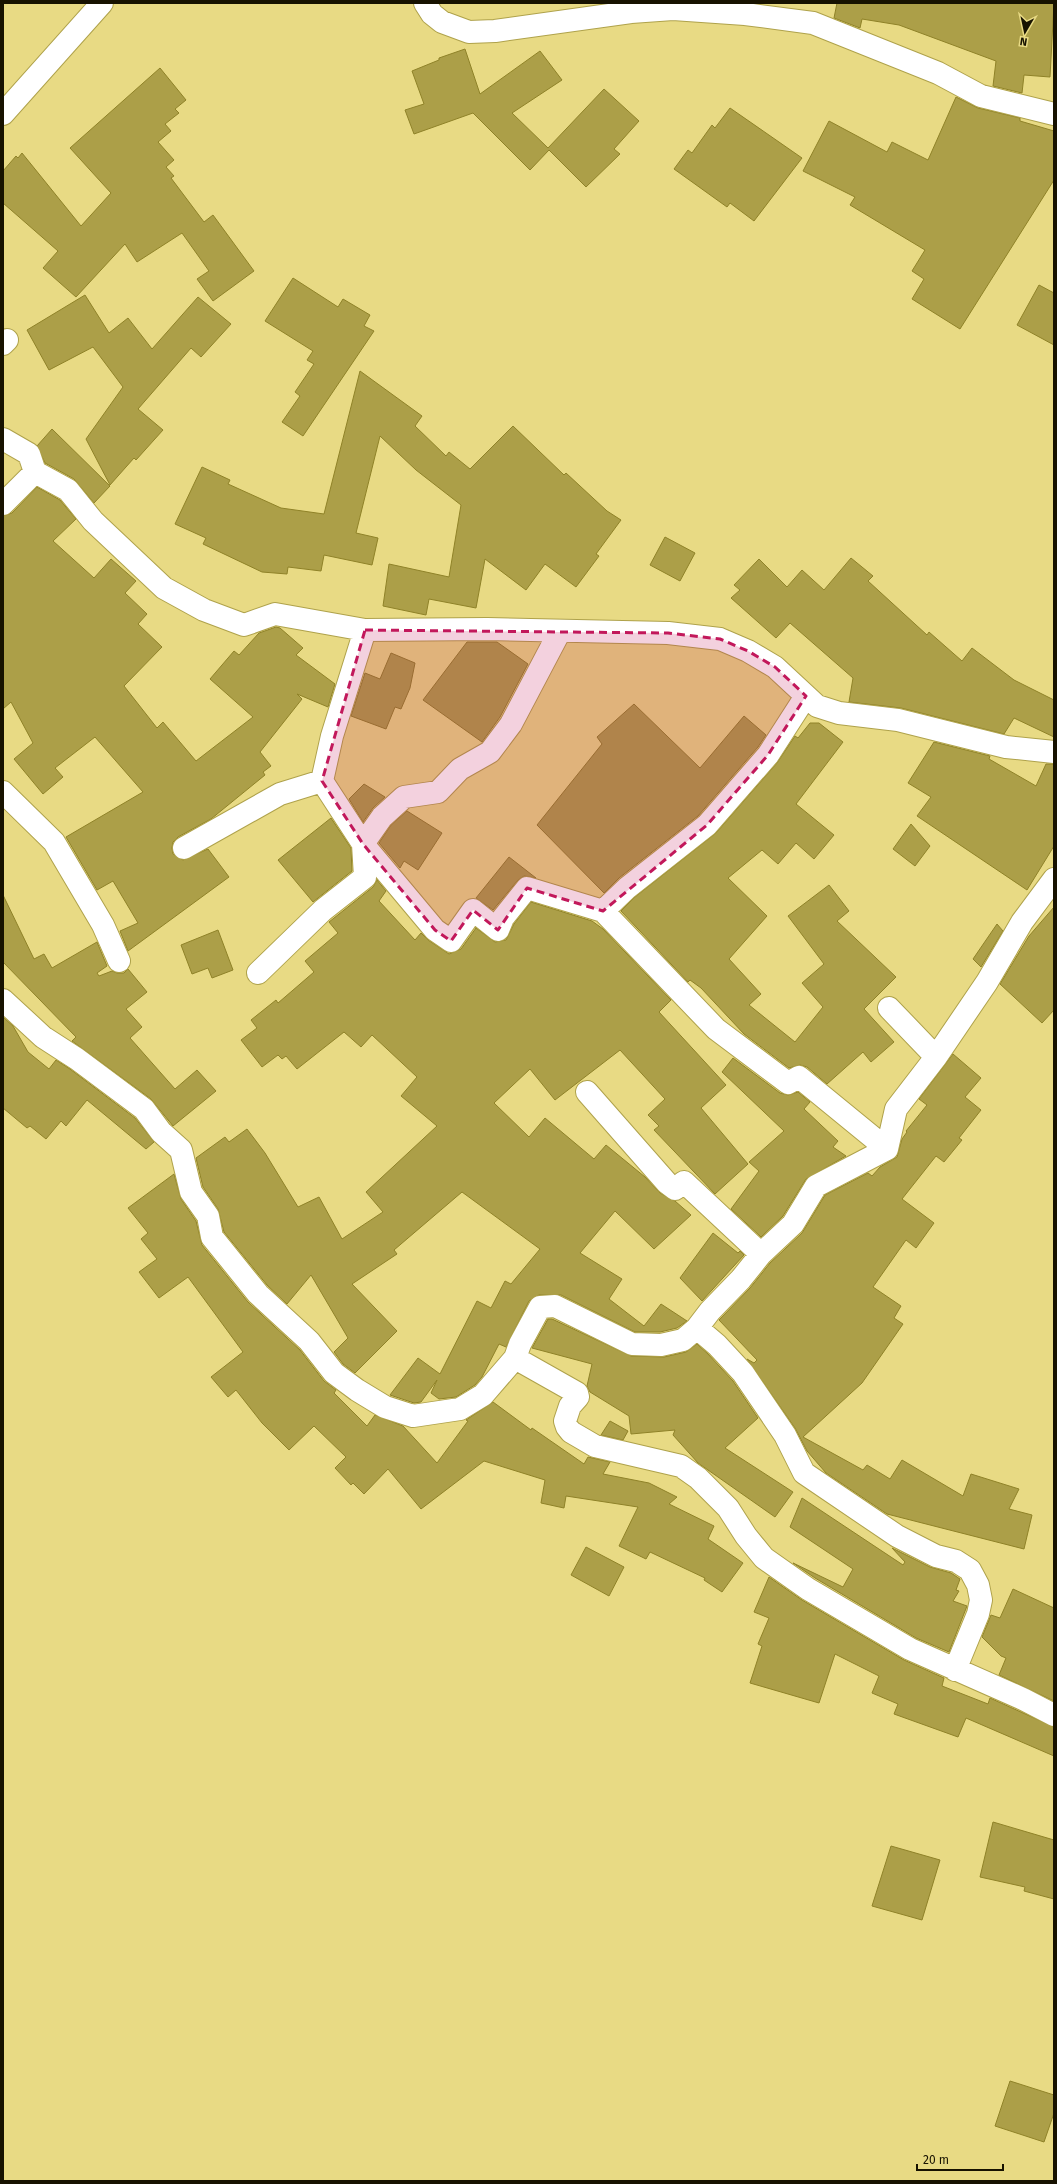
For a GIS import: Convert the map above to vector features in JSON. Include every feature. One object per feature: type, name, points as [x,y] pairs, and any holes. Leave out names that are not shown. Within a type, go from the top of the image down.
[{"type":"street","points":[[3,114],[102,3]]},
{"type":"street","points":[[425,3],[432,14],[442,22],[469,32],[495,31],[631,12],[673,9],[731,13],[813,23],[938,73],[981,96],[1054,114]]},
{"type":"street","points":[[3,439],[29,454],[35,472],[68,490],[94,521],[164,588],[204,610],[244,625],[275,614],[365,630],[487,629],[668,633],[720,640],[748,651],[775,667],[817,706],[839,713],[898,720],[1006,747],[1054,752]]},
{"type":"street","points":[[3,504],[35,472]]},
{"type":"street","points":[[365,630],[332,736],[322,781],[363,844],[435,930],[451,941],[473,910],[498,930],[503,918],[527,888],[603,911],[716,1029],[788,1083],[799,1077],[887,1149]]},
{"type":"street","points":[[258,973],[323,910],[365,877],[363,844],[382,817],[404,797],[438,792],[460,769],[490,752],[512,724],[560,631]]},
{"type":"street","points":[[603,911],[627,888],[708,825],[768,755],[806,696]]},
{"type":"street","points":[[184,848],[280,794],[322,781]]},
{"type":"street","points":[[3,792],[54,842],[103,925],[119,961]]},
{"type":"street","points":[[3,1000],[43,1037],[77,1059],[144,1109],[161,1132],[181,1150],[191,1192],[208,1216],[212,1237],[258,1294],[309,1341],[334,1372],[357,1390],[385,1407],[413,1416],[460,1409],[483,1395],[515,1358],[520,1344],[540,1307],[555,1306],[632,1344],[661,1345],[684,1340],[697,1328],[710,1311],[741,1279],[761,1254],[793,1224],[816,1186],[887,1149],[896,1109],[936,1056],[987,982],[1022,922],[1054,879]]},
{"type":"street","points":[[889,1008],[936,1056]]},
{"type":"street","points":[[588,1092],[667,1183],[675,1189],[684,1182],[687,1184],[761,1254]]},
{"type":"street","points":[[697,1328],[717,1345],[743,1373],[785,1435],[804,1473],[898,1536],[936,1556],[956,1561],[970,1570],[978,1585],[981,1600],[978,1614],[955,1670]]},
{"type":"street","points":[[515,1358],[577,1393],[578,1397],[570,1406],[565,1421],[566,1427],[571,1432],[595,1446],[621,1454],[663,1460],[681,1466],[698,1478],[728,1508],[746,1536],[764,1558],[808,1589],[910,1649],[1023,1699],[1054,1715]]},
{"type":"highlighted area","points":[[365,630],[668,633],[720,639],[748,651],[775,667],[806,696],[768,755],[707,825],[603,911],[527,888],[498,930],[473,910],[451,941],[435,930],[363,844],[322,781]]},
{"type":"building","points":[[837,3],[1054,3],[1050,77],[1024,75],[1022,93],[993,86],[996,61],[899,25],[862,19],[860,28],[834,18]]},
{"type":"building","points":[[465,49],[480,94],[540,51],[562,80],[512,113],[548,148],[604,89],[639,121],[614,149],[620,154],[586,187],[549,150],[530,170],[473,113],[414,134],[405,110],[424,104],[412,71],[439,60],[439,58]]},
{"type":"building","points":[[160,68],[186,100],[175,109],[179,113],[165,124],[171,131],[158,142],[174,160],[166,167],[174,176],[171,178],[204,222],[213,215],[254,271],[213,301],[197,279],[209,271],[182,233],[137,262],[125,244],[76,297],[43,268],[58,251],[3,203],[3,171],[16,156],[18,158],[22,153],[81,226],[111,193],[70,148]]},
{"type":"building","points":[[956,97],[978,108],[1020,118],[1020,121],[1054,131],[1054,180],[960,329],[912,299],[924,279],[912,271],[925,250],[850,205],[855,197],[803,171],[829,121],[887,152],[892,142],[928,160]]},
{"type":"building","points":[[730,108],[802,158],[754,221],[730,203],[727,207],[674,169],[688,150],[692,153],[712,125],[715,128]]},
{"type":"building","points":[[293,278],[338,307],[343,299],[370,315],[364,326],[374,331],[303,436],[282,422],[300,396],[295,392],[314,364],[307,360],[313,351],[265,321]]},
{"type":"building","points":[[1039,285],[1054,293],[1054,345],[1017,325]]},
{"type":"building","points":[[85,295],[109,333],[128,318],[152,349],[198,297],[231,324],[201,357],[191,348],[138,409],[163,430],[136,460],[134,458],[110,485],[86,439],[123,387],[93,347],[49,370],[27,330]]},
{"type":"building","points":[[360,371],[422,416],[415,426],[446,456],[449,452],[470,469],[513,426],[564,475],[566,473],[607,511],[621,520],[596,554],[599,556],[576,587],[545,564],[526,590],[485,559],[476,608],[429,599],[426,615],[383,606],[389,564],[449,577],[461,505],[416,470],[380,436],[356,533],[378,538],[372,565],[324,555],[321,571],[288,567],[287,574],[262,572],[203,544],[206,538],[175,524],[202,467],[230,480],[228,484],[281,508],[324,514]]},
{"type":"building","points":[[52,429],[110,486],[94,503],[74,479],[45,463],[37,446]]},
{"type":"building","points":[[37,487],[60,500],[76,519],[53,541],[94,578],[111,559],[136,581],[125,593],[147,614],[138,624],[162,647],[124,686],[157,728],[163,722],[196,761],[253,717],[210,679],[234,651],[239,655],[259,633],[276,627],[280,628],[303,648],[296,655],[335,684],[328,707],[297,694],[302,699],[260,752],[271,766],[263,772],[265,775],[211,819],[178,837],[173,842],[173,854],[183,860],[208,849],[229,877],[128,951],[120,931],[138,923],[113,881],[97,890],[66,837],[143,792],[95,737],[55,768],[63,777],[43,794],[14,759],[33,743],[11,702],[3,709],[3,516],[12,513]]},
{"type":"building","points":[[665,537],[695,553],[680,581],[650,565]]},
{"type":"building","points":[[851,558],[873,576],[868,581],[927,635],[929,632],[962,661],[972,648],[1014,680],[1054,700],[1054,737],[1014,718],[1004,734],[901,708],[849,702],[853,678],[790,623],[776,638],[731,598],[740,590],[734,585],[759,559],[787,587],[802,570],[824,590]]},
{"type":"building","points":[[467,642],[497,642],[528,664],[500,717],[482,742],[423,700]]},
{"type":"building","points":[[391,653],[415,663],[410,688],[401,709],[395,707],[386,729],[351,716],[365,673],[380,679]]},
{"type":"building","points":[[634,704],[700,768],[744,716],[766,735],[758,747],[698,816],[619,878],[604,893],[537,825],[602,744],[597,737]]},
{"type":"building","points":[[810,723],[819,723],[843,742],[796,804],[834,835],[814,859],[796,843],[778,864],[762,850],[728,878],[767,916],[729,959],[761,994],[749,1005],[795,1042],[823,1007],[802,983],[824,964],[788,916],[829,885],[849,911],[837,921],[896,977],[864,1009],[894,1042],[871,1062],[863,1052],[827,1084],[807,1067],[800,1065],[789,1068],[744,1034],[701,988],[690,980],[688,982],[621,911],[635,897],[716,833],[777,763],[795,736],[798,738]]},
{"type":"building","points":[[934,742],[990,756],[989,759],[1036,786],[1046,764],[1054,764],[1054,846],[1027,890],[917,816],[931,797],[908,783]]},
{"type":"building","points":[[364,784],[385,797],[373,808],[363,822],[349,799]]},
{"type":"building","points":[[407,811],[442,833],[418,870],[404,861],[400,868],[379,843],[391,825]]},
{"type":"building","points":[[331,818],[351,848],[352,871],[313,902],[278,860]]},
{"type":"building","points":[[911,824],[930,846],[915,866],[893,849]]},
{"type":"building","points":[[509,857],[536,878],[524,876],[518,880],[493,910],[476,898]]},
{"type":"building","points":[[377,880],[386,891],[379,901],[415,940],[421,933],[428,940],[449,954],[461,949],[476,928],[495,942],[506,940],[514,924],[531,902],[592,921],[603,929],[671,1000],[659,1012],[726,1085],[701,1108],[748,1164],[715,1194],[654,1130],[659,1126],[648,1115],[665,1099],[620,1050],[555,1100],[530,1069],[494,1103],[529,1137],[545,1118],[594,1159],[606,1145],[645,1177],[660,1193],[675,1201],[691,1215],[654,1249],[615,1211],[580,1253],[622,1279],[609,1299],[644,1326],[661,1304],[687,1321],[677,1328],[660,1332],[635,1332],[561,1295],[539,1295],[529,1301],[506,1347],[499,1344],[482,1377],[475,1385],[456,1397],[439,1399],[431,1393],[437,1380],[421,1402],[414,1403],[390,1395],[418,1358],[440,1374],[477,1301],[491,1308],[505,1281],[511,1284],[540,1249],[462,1192],[394,1250],[397,1254],[352,1284],[397,1331],[355,1373],[343,1364],[334,1352],[348,1338],[311,1275],[287,1304],[267,1285],[224,1232],[218,1209],[203,1187],[196,1158],[225,1137],[229,1142],[247,1129],[265,1153],[298,1207],[319,1197],[342,1239],[383,1212],[366,1192],[437,1126],[401,1096],[417,1077],[372,1035],[361,1047],[344,1032],[297,1069],[286,1056],[282,1059],[278,1055],[262,1067],[241,1040],[257,1028],[251,1020],[276,1000],[278,1003],[314,972],[305,961],[338,933],[329,922],[373,887]]},
{"type":"building","points":[[3,895],[34,959],[44,954],[52,968],[97,942],[107,966],[97,973],[99,976],[112,971],[124,973],[128,969],[147,992],[126,1009],[142,1027],[130,1038],[175,1089],[197,1070],[216,1091],[173,1126],[151,1099],[72,1041],[76,1037],[3,962]]},
{"type":"building","points":[[1054,907],[1054,1010],[1042,1023],[1000,984],[1029,936]]},
{"type":"building","points":[[997,924],[1003,931],[981,967],[973,959]]},
{"type":"building","points":[[218,930],[233,970],[212,978],[208,968],[192,974],[181,945]]},
{"type":"building","points":[[3,1017],[13,1026],[28,1052],[49,1069],[56,1060],[70,1069],[135,1118],[154,1142],[146,1149],[87,1100],[66,1126],[61,1121],[46,1139],[30,1126],[27,1128],[3,1108]]},
{"type":"building","points":[[953,1054],[981,1078],[965,1097],[981,1110],[959,1138],[962,1140],[944,1162],[936,1156],[902,1199],[934,1223],[916,1248],[906,1240],[873,1287],[901,1306],[894,1318],[903,1324],[862,1383],[803,1437],[863,1470],[867,1465],[890,1479],[902,1460],[963,1496],[971,1474],[1019,1489],[1009,1509],[1032,1515],[1024,1549],[887,1514],[826,1473],[807,1451],[795,1428],[747,1359],[754,1363],[757,1360],[719,1320],[750,1288],[770,1263],[802,1233],[825,1195],[868,1173],[872,1176],[880,1167],[897,1157],[902,1139],[907,1132],[906,1131],[927,1105],[919,1099]]},
{"type":"building","points":[[733,1058],[780,1093],[788,1095],[798,1092],[810,1102],[804,1109],[838,1141],[833,1147],[846,1156],[806,1179],[783,1216],[761,1237],[731,1209],[759,1171],[749,1162],[784,1131],[722,1072]]},
{"type":"building","points":[[174,1174],[181,1199],[196,1221],[202,1245],[248,1302],[300,1350],[324,1381],[336,1390],[334,1393],[367,1426],[375,1415],[403,1426],[437,1463],[468,1421],[466,1420],[493,1402],[531,1430],[532,1428],[584,1464],[588,1457],[610,1462],[603,1474],[649,1483],[677,1497],[669,1504],[714,1526],[708,1539],[743,1563],[722,1592],[704,1580],[705,1578],[650,1552],[646,1559],[619,1546],[638,1507],[566,1496],[564,1508],[541,1503],[545,1480],[484,1461],[421,1509],[388,1469],[364,1494],[353,1483],[351,1485],[335,1468],[346,1457],[314,1426],[289,1450],[262,1423],[236,1390],[228,1397],[211,1377],[243,1352],[188,1277],[159,1298],[139,1272],[157,1259],[141,1239],[148,1233],[128,1208]]},
{"type":"building","points":[[713,1233],[738,1253],[740,1251],[744,1255],[702,1301],[680,1278]]},
{"type":"building","points":[[548,1319],[552,1319],[631,1356],[664,1357],[686,1352],[697,1344],[733,1381],[758,1418],[725,1448],[793,1492],[775,1517],[698,1463],[673,1435],[675,1430],[631,1434],[629,1416],[590,1392],[587,1386],[592,1364],[532,1348]]},
{"type":"building","points":[[610,1421],[628,1431],[623,1440],[601,1435]]},
{"type":"building","points":[[802,1498],[903,1565],[905,1562],[892,1548],[930,1567],[951,1573],[960,1579],[956,1590],[959,1591],[953,1601],[967,1606],[949,1652],[916,1638],[815,1578],[793,1563],[843,1587],[853,1569],[790,1527]]},
{"type":"building","points":[[586,1547],[624,1567],[609,1596],[571,1575]]},
{"type":"building","points":[[769,1577],[802,1600],[904,1660],[944,1678],[942,1686],[988,1704],[990,1698],[1054,1727],[1054,1756],[966,1718],[958,1737],[894,1714],[898,1704],[872,1693],[879,1676],[835,1654],[819,1703],[750,1683],[762,1646],[758,1644],[769,1618],[754,1612]]},
{"type":"building","points":[[1013,1589],[1054,1608],[1054,1701],[999,1675],[1006,1658],[1001,1656],[982,1637],[991,1615],[1000,1618]]},
{"type":"building","points":[[993,1822],[1054,1840],[1054,1899],[1024,1891],[1025,1887],[980,1877]]},
{"type":"building","points":[[891,1846],[940,1860],[922,1920],[872,1906]]},
{"type":"building","points":[[1010,2081],[1054,2095],[1054,2113],[1044,2142],[995,2126]]}]
